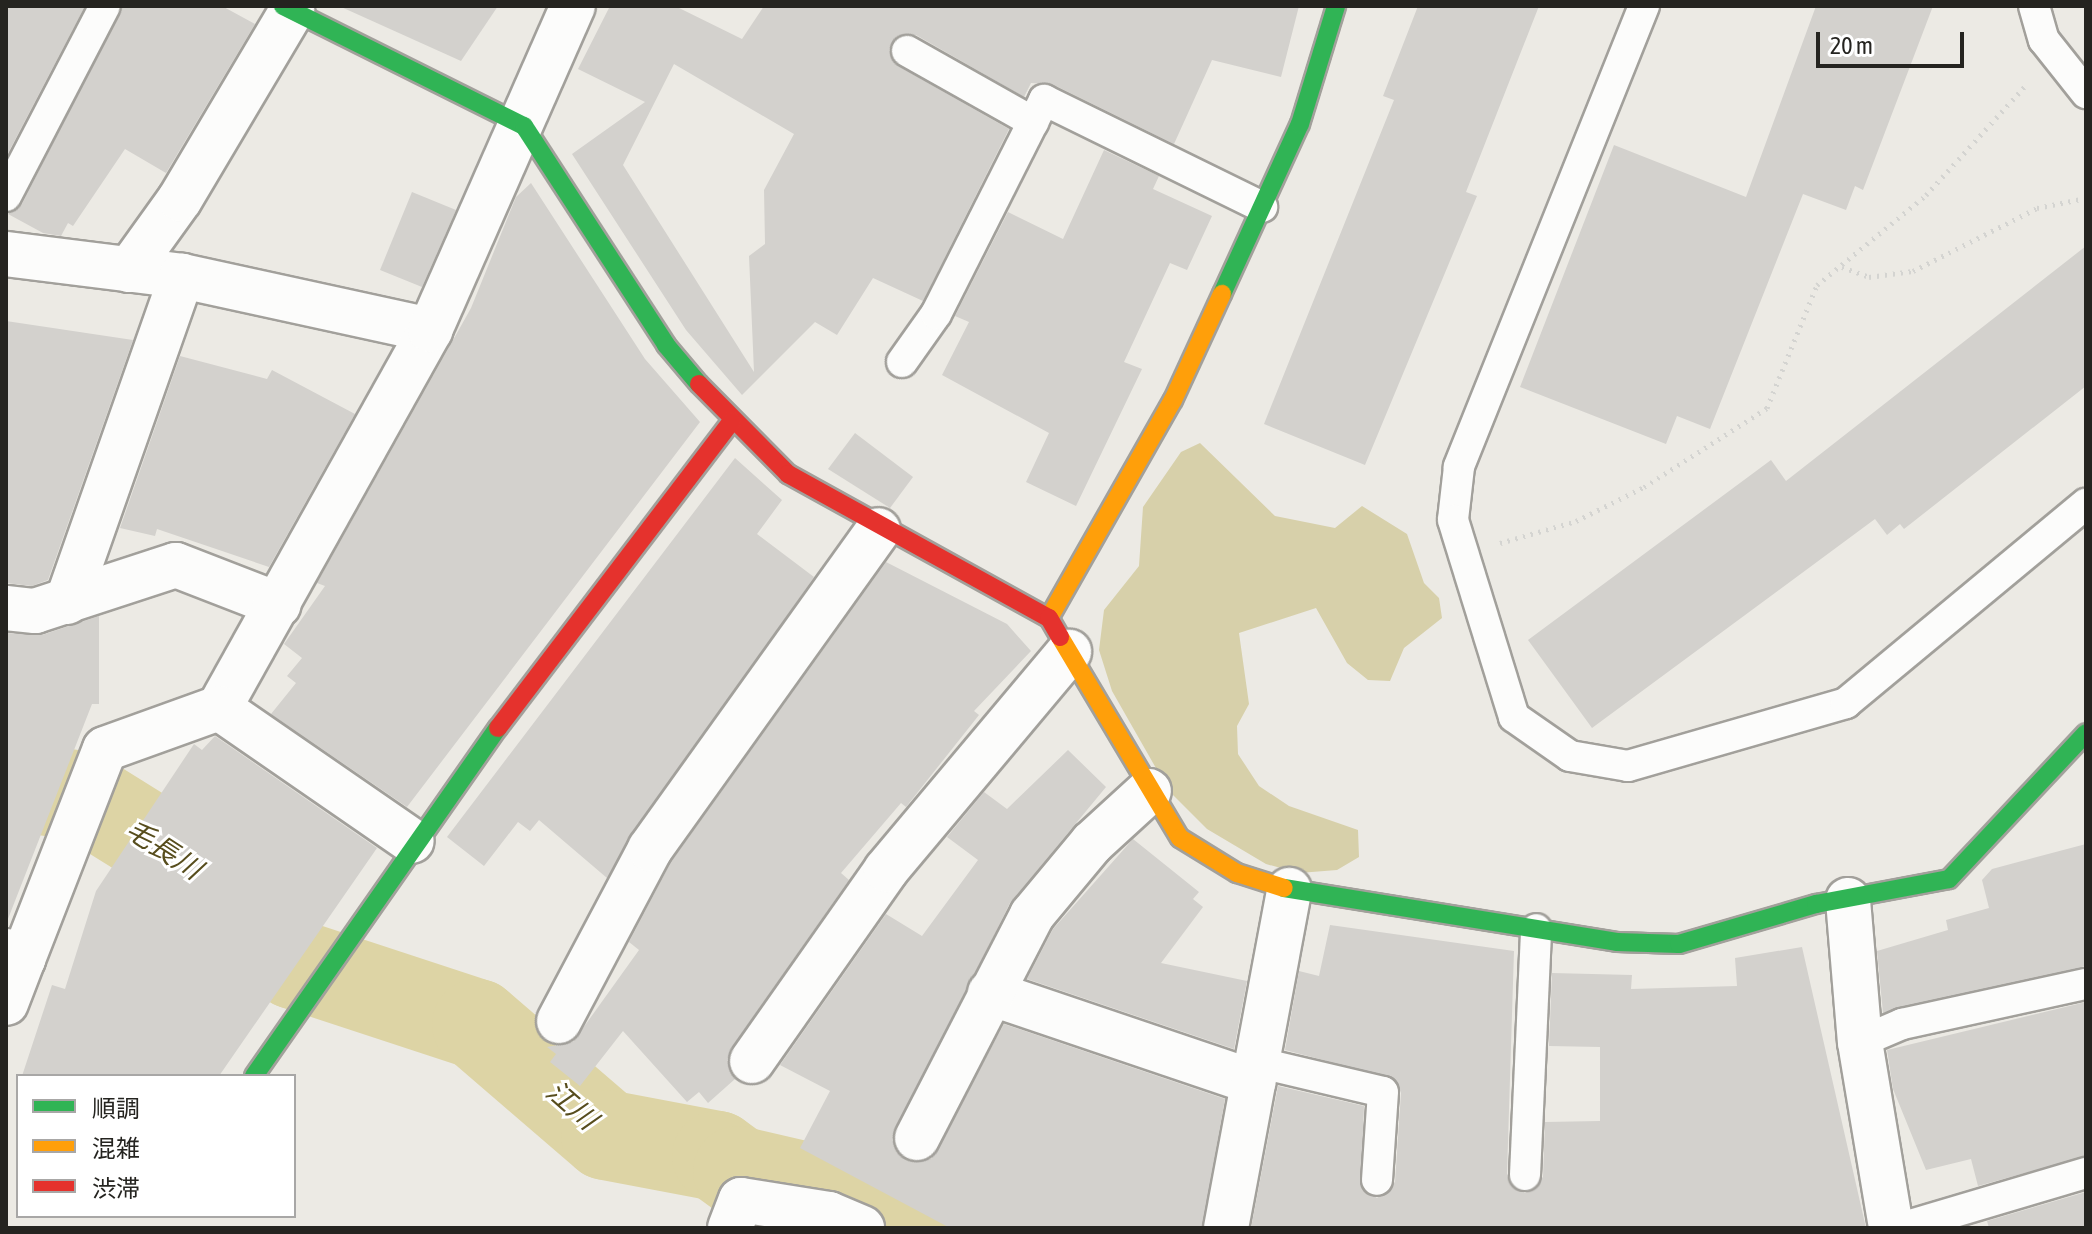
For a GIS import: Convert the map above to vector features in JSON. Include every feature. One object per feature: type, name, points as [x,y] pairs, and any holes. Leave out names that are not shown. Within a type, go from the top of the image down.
[{"type":"street","points":[[6,1003],[15,955],[105,749],[219,708],[279,605],[430,330],[524,126],[573,6]]},
{"type":"street","points":[[752,1061],[886,870],[1059,635],[1262,207],[1329,44],[1336,6]]},
{"type":"street","points":[[129,270],[180,199],[288,8],[524,126],[666,345],[732,421],[788,474],[1059,635],[1149,791],[1180,838],[1237,873],[1289,890],[1536,929],[1679,944],[1848,900],[1949,879],[2086,733]]},
{"type":"street","points":[[6,254],[182,276],[430,330]]},
{"type":"street","points":[[67,602],[182,276]]},
{"type":"street","points":[[255,1074],[412,841],[732,421]]},
{"type":"street","points":[[559,1021],[650,849],[878,530]]},
{"type":"street","points":[[6,608],[35,611],[176,565],[279,605]]},
{"type":"street","points":[[219,708],[412,841]]},
{"type":"street","points":[[917,1138],[1032,915],[1092,843],[1149,791]]},
{"type":"street","points":[[1226,1228],[1289,890]]},
{"type":"street","points":[[1848,900],[1860,1042],[1891,1228]]},
{"type":"street","points":[[990,993],[1254,1072]]},
{"type":"street","points":[[730,1228],[741,1200],[829,1214],[862,1228]]},
{"type":"lane","points":[[6,196],[105,6]]},
{"type":"lane","points":[[1644,6],[1459,467],[1453,520],[1514,717],[1570,756],[1628,766],[1846,703],[2086,504]]},
{"type":"lane","points":[[2034,6],[2058,57],[2086,93]]},
{"type":"lane","points":[[907,51],[1033,122]]},
{"type":"lane","points":[[902,362],[936,314],[1044,100],[1262,207]]},
{"type":"lane","points":[[1525,1175],[1536,929]]},
{"type":"lane","points":[[1860,1042],[1902,1024],[2086,984]]},
{"type":"lane","points":[[1254,1072],[1383,1092],[1377,1180]]},
{"type":"lane","points":[[1900,1228],[2086,1173]]},
{"type":"path","points":[[1462,550],[1576,521],[1742,429],[1784,378],[1817,285],[1926,195],[2058,57]]},
{"type":"path","points":[[1841,267],[1869,277],[1913,271],[2037,208],[2086,198]]},
{"type":"shaded area","points":[[1200,443],[1275,516],[1335,528],[1362,506],[1407,534],[1424,583],[1439,598],[1442,618],[1404,648],[1390,681],[1368,680],[1347,663],[1316,608],[1239,633],[1249,704],[1237,726],[1238,754],[1259,786],[1289,806],[1358,830],[1359,857],[1337,870],[1299,873],[1266,864],[1207,829],[1169,791],[1112,691],[1099,650],[1104,610],[1139,566],[1143,507],[1181,452]]},
{"type":"building","points":[[6,6],[85,6],[6,157]]},
{"type":"building","points":[[123,6],[222,6],[255,24],[166,173],[125,149],[73,226],[68,223],[61,236],[43,233],[8,214],[22,204]]},
{"type":"building","points":[[339,6],[498,6],[461,61]]},
{"type":"building","points":[[610,6],[675,6],[742,39],[764,6],[1299,6],[1281,77],[1212,60],[1174,144],[1052,84],[1031,83],[1024,97],[916,35],[897,36],[889,50],[898,66],[1009,129],[923,301],[873,278],[837,335],[815,322],[742,395],[686,330],[572,154],[645,102],[578,69]],"holes":[[[674,64],[794,134],[764,190],[765,244],[749,256],[754,372],[623,165]]]},
{"type":"building","points":[[1418,6],[1539,6],[1466,192],[1477,196],[1365,465],[1264,424],[1394,100],[1383,96]]},
{"type":"building","points":[[1816,6],[1933,6],[1863,190],[1855,186],[1846,210],[1803,194],[1710,429],[1677,416],[1666,444],[1520,387],[1614,145],[1746,197]]},
{"type":"building","points":[[1104,150],[1159,176],[1153,189],[1212,216],[1187,270],[1170,263],[1124,362],[1142,369],[1076,506],[1026,482],[1049,433],[942,375],[969,322],[955,316],[1008,212],[1063,239]]},
{"type":"building","points":[[531,183],[645,359],[700,422],[407,807],[271,714],[296,683],[287,676],[302,658],[284,644],[325,586],[317,583],[471,308],[516,197]]},
{"type":"building","points":[[412,192],[456,210],[422,287],[380,270]]},
{"type":"building","points":[[2086,246],[2086,386],[1904,529],[1900,524],[1887,535],[1875,519],[1592,728],[1528,640],[1771,460],[1786,481]]},
{"type":"building","points":[[6,321],[133,340],[48,580],[32,586],[6,583]]},
{"type":"building","points":[[180,356],[267,379],[272,370],[355,414],[269,567],[157,529],[155,536],[120,528]]},
{"type":"building","points":[[855,433],[913,477],[890,508],[828,469]]},
{"type":"building","points":[[735,458],[782,500],[757,534],[814,577],[607,878],[539,820],[530,831],[518,822],[484,866],[447,837]]},
{"type":"building","points":[[886,562],[1007,624],[1031,651],[974,711],[979,715],[906,807],[901,803],[841,873],[849,880],[732,1047],[727,1060],[735,1079],[708,1103],[699,1092],[687,1102],[623,1031],[580,1086],[550,1062],[556,1054],[547,1047],[573,1042],[639,950],[629,942],[671,862]]},
{"type":"building","points":[[99,616],[99,704],[92,704],[6,924],[6,633],[42,635]]},
{"type":"building","points":[[215,736],[377,848],[220,1074],[23,1074],[52,985],[65,989],[96,891],[194,744],[202,750]]},
{"type":"building","points":[[1068,750],[1106,787],[1010,903],[892,1140],[906,1160],[931,1159],[1004,1024],[1225,1099],[1202,1228],[950,1228],[800,1148],[830,1091],[780,1065],[886,914],[922,936],[978,860],[947,837],[984,792],[1007,809]]},
{"type":"building","points":[[1133,839],[1199,892],[1193,899],[1203,907],[1161,963],[1247,981],[1234,1049],[1027,979],[1053,929]]},
{"type":"building","points":[[2086,844],[2086,966],[1883,1013],[1877,951],[1948,930],[1946,920],[1989,908],[1982,880],[1992,869]]},
{"type":"building","points":[[1330,925],[1514,951],[1507,1174],[1525,1193],[1543,1177],[1545,1122],[1600,1121],[1600,1047],[1549,1046],[1552,973],[1632,975],[1631,989],[1737,986],[1735,958],[1802,947],[1866,1228],[1251,1228],[1278,1086],[1364,1106],[1361,1187],[1377,1198],[1395,1182],[1401,1093],[1395,1079],[1285,1050],[1299,971],[1319,976]]},
{"type":"building","points":[[2086,1002],[2086,1156],[1978,1186],[1971,1159],[1926,1170],[1893,1089],[1887,1050]]},
{"type":"building","points":[[2086,1192],[2086,1228],[1989,1228],[1987,1221]]},
{"type":"waterway","name":"江川","points":[[6,785],[82,796],[204,872],[294,964],[477,1024],[606,1135],[717,1156],[738,1171],[823,1191],[909,1228]]},
{"type":"traffic: fast","points":[[283,6],[524,126],[666,345],[699,384]]},
{"type":"traffic: fast","points":[[1222,294],[1300,124],[1336,6]]},
{"type":"traffic: fast","points":[[255,1074],[498,728]]},
{"type":"traffic: fast","points":[[1284,888],[1617,942],[1679,944],[1816,904],[1949,879],[2086,733]]},
{"type":"traffic: slow","points":[[1049,618],[1173,400],[1222,294]]},
{"type":"traffic: slow","points":[[1060,637],[1180,838],[1237,873],[1284,888]]},
{"type":"traffic: jam","points":[[699,384],[788,474],[1049,618],[1060,637]]},
{"type":"traffic: jam","points":[[498,728],[732,421]]},
{"type":"water label","name":"毛長川","points":[[164,849]]}]
